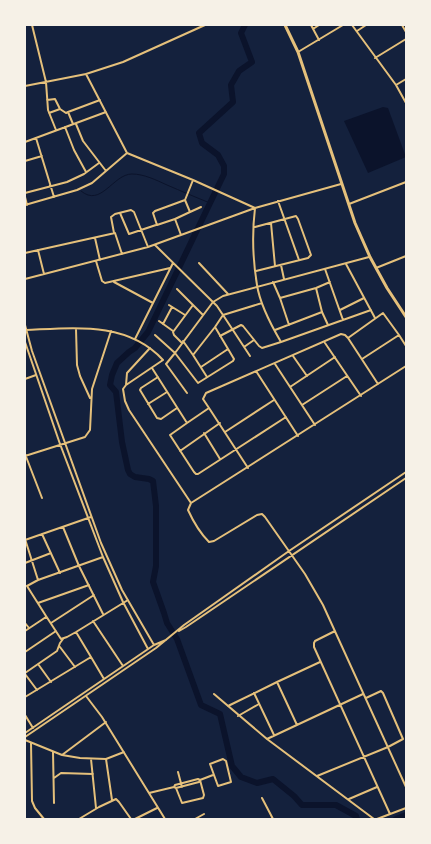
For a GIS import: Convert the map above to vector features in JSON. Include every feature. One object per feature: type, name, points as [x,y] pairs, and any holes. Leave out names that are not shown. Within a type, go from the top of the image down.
[{"type":"main road","points":[[286,25],[298,52],[349,204],[370,257],[387,288],[406,317]]},
{"type":"street","points":[[32,25],[46,82],[49,113],[56,130]]},
{"type":"street","points":[[25,86],[86,74],[123,62],[205,25]]},
{"type":"street","points":[[311,25],[320,40]]},
{"type":"street","points":[[313,29],[319,25]]},
{"type":"street","points":[[298,52],[343,25]]},
{"type":"street","points":[[352,25],[405,97],[406,103]]},
{"type":"street","points":[[357,31],[366,25]]},
{"type":"street","points":[[402,25],[406,32]]},
{"type":"street","points":[[376,58],[406,39]]},
{"type":"street","points":[[86,74],[127,153],[193,180],[255,208]]},
{"type":"street","points":[[396,85],[406,78]]},
{"type":"street","points":[[47,100],[55,99],[60,109],[66,113],[100,100]]},
{"type":"street","points":[[49,113],[60,109]]},
{"type":"street","points":[[68,112],[83,140],[106,171]]},
{"type":"street","points":[[25,142],[106,112]]},
{"type":"street","points":[[65,127],[74,150],[86,172]]},
{"type":"street","points":[[36,138],[54,197]]},
{"type":"street","points":[[25,197],[26,205],[77,190],[92,183],[127,153]]},
{"type":"street","points":[[25,161],[42,156]]},
{"type":"street","points":[[25,193],[67,182],[86,172],[99,162]]},
{"type":"street","points":[[190,212],[186,199],[193,180]]},
{"type":"street","points":[[349,204],[406,182]]},
{"type":"street","points":[[25,279],[155,245],[255,208],[343,183]]},
{"type":"street","points":[[157,225],[153,214],[155,211],[186,199]]},
{"type":"street","points":[[278,201],[299,260]]},
{"type":"street","points":[[120,212],[128,234],[175,219],[201,207]]},
{"type":"street","points":[[255,208],[254,228],[257,286],[262,303],[281,342]]},
{"type":"street","points":[[122,254],[110,217],[130,209],[133,210],[148,247]]},
{"type":"street","points":[[254,228],[296,216],[311,255],[308,258],[256,270]]},
{"type":"street","points":[[175,219],[181,235]]},
{"type":"street","points":[[270,223],[275,266]]},
{"type":"street","points":[[25,253],[115,233]]},
{"type":"street","points":[[95,238],[100,260]]},
{"type":"street","points":[[155,245],[213,302],[250,356]]},
{"type":"street","points":[[38,250],[44,274]]},
{"type":"street","points":[[376,268],[406,256]]},
{"type":"street","points":[[166,364],[213,302],[228,294],[370,257]]},
{"type":"street","points":[[96,261],[102,281],[105,283],[170,268]]},
{"type":"street","points":[[135,339],[173,262]]},
{"type":"street","points":[[199,263],[228,294]]},
{"type":"street","points":[[281,264],[284,279]]},
{"type":"street","points":[[346,264],[375,318]]},
{"type":"street","points":[[326,269],[343,320]]},
{"type":"street","points":[[113,281],[153,303]]},
{"type":"street","points":[[273,282],[289,325]]},
{"type":"street","points":[[280,298],[316,288],[330,282]]},
{"type":"street","points":[[316,288],[322,312],[329,325]]},
{"type":"street","points":[[177,290],[203,315]]},
{"type":"street","points":[[340,310],[364,298]]},
{"type":"street","points":[[193,355],[223,315],[262,303]]},
{"type":"street","points":[[169,305],[185,315]]},
{"type":"street","points":[[173,332],[193,305]]},
{"type":"street","points":[[163,324],[172,307]]},
{"type":"street","points":[[220,336],[241,325],[262,348],[370,310]]},
{"type":"street","points":[[275,330],[322,312]]},
{"type":"street","points":[[348,338],[383,313],[406,346]]},
{"type":"street","points":[[159,321],[173,332],[174,335],[182,342],[193,355],[208,378]]},
{"type":"street","points":[[25,325],[32,351],[101,543],[122,590],[154,645]]},
{"type":"street","points":[[155,334],[175,353],[196,382],[200,383],[233,360],[233,357],[215,327]]},
{"type":"street","points":[[76,329],[77,365],[90,399]]},
{"type":"street","points":[[26,330],[96,329],[111,331],[135,339],[163,360],[187,393]]},
{"type":"street","points":[[42,498],[25,455],[88,435],[90,430],[90,399],[92,389],[111,331]]},
{"type":"street","points":[[248,468],[203,399],[206,393],[341,334],[348,338],[378,384]]},
{"type":"street","points":[[362,360],[399,335]]},
{"type":"street","points":[[244,347],[254,340]]},
{"type":"street","points":[[25,342],[60,444],[103,557],[123,602],[148,649]]},
{"type":"street","points":[[325,342],[361,396]]},
{"type":"street","points":[[126,385],[127,373],[148,348]]},
{"type":"street","points":[[201,367],[228,348]]},
{"type":"street","points":[[293,356],[307,376]]},
{"type":"street","points":[[290,387],[335,358]]},
{"type":"street","points":[[163,360],[123,388],[127,406],[191,503]]},
{"type":"street","points":[[275,364],[315,425]]},
{"type":"street","points":[[406,366],[191,503],[188,510],[205,538],[210,542],[257,514],[262,514],[265,517],[314,589],[335,631],[406,787]]},
{"type":"street","points":[[152,368],[187,423]]},
{"type":"street","points":[[256,371],[298,436]]},
{"type":"street","points":[[25,379],[36,375]]},
{"type":"street","points":[[302,405],[347,376]]},
{"type":"street","points":[[158,377],[140,390],[148,404],[159,420],[177,408]]},
{"type":"street","points":[[148,404],[167,392]]},
{"type":"street","points":[[225,432],[274,400]]},
{"type":"street","points":[[209,408],[170,435],[196,474],[286,417]]},
{"type":"street","points":[[180,451],[220,423]]},
{"type":"street","points":[[204,434],[220,459]]},
{"type":"street","points":[[124,752],[106,759],[80,758],[53,752],[31,743],[25,738],[156,648],[184,624],[406,472]]},
{"type":"street","points":[[176,632],[186,627],[406,478]]},
{"type":"street","points":[[38,580],[25,540],[92,517]]},
{"type":"street","points":[[63,527],[79,566],[103,614]]},
{"type":"street","points":[[42,534],[60,573]]},
{"type":"street","points":[[25,563],[51,553]]},
{"type":"street","points":[[63,639],[60,637],[26,586],[38,580],[103,557]]},
{"type":"street","points":[[38,603],[89,585]]},
{"type":"street","points":[[51,623],[94,595]]},
{"type":"street","points":[[37,690],[25,673],[57,651],[63,639],[128,600]]},
{"type":"street","points":[[25,631],[46,616]]},
{"type":"street","points":[[93,621],[123,666]]},
{"type":"street","points":[[25,623],[29,628]]},
{"type":"street","points":[[25,652],[56,631]]},
{"type":"street","points":[[335,631],[314,643],[314,647],[390,814]]},
{"type":"street","points":[[76,632],[104,679]]},
{"type":"street","points":[[25,733],[154,645],[167,639]]},
{"type":"street","points":[[59,647],[75,667]]},
{"type":"street","points":[[25,697],[91,657]]},
{"type":"street","points":[[228,706],[320,662]]},
{"type":"street","points":[[38,664],[50,682]]},
{"type":"street","points":[[277,682],[297,725]]},
{"type":"street","points":[[317,776],[402,740],[403,737],[383,693],[380,691],[366,698]]},
{"type":"street","points":[[83,692],[106,722],[165,819]]},
{"type":"street","points":[[254,693],[275,736]]},
{"type":"street","points":[[214,694],[238,716],[267,739],[374,819]]},
{"type":"street","points":[[267,739],[363,694]]},
{"type":"street","points":[[238,716],[260,704]]},
{"type":"street","points":[[25,715],[33,728]]},
{"type":"street","points":[[62,755],[106,722]]},
{"type":"street","points":[[31,743],[32,801],[35,808],[44,819]]},
{"type":"street","points":[[53,752],[54,803]]},
{"type":"street","points":[[91,759],[96,808]]},
{"type":"street","points":[[106,759],[112,800]]},
{"type":"street","points":[[224,759],[226,761],[231,782],[218,786],[213,775],[210,763],[224,759]]},
{"type":"street","points":[[178,772],[182,787]]},
{"type":"street","points":[[53,778],[61,773],[92,774]]},
{"type":"street","points":[[149,793],[182,787],[199,782],[200,780],[213,775]]},
{"type":"street","points":[[175,788],[175,785],[198,779],[200,780]]},
{"type":"street","points":[[175,788],[182,803],[203,798],[204,795],[200,780]]},
{"type":"street","points":[[349,799],[377,787]]},
{"type":"street","points":[[262,798],[274,819]]},
{"type":"street","points":[[79,819],[96,808],[112,800],[116,800],[131,819]]},
{"type":"street","points":[[135,819],[158,808]]},
{"type":"street","points":[[377,819],[406,808]]},
{"type":"street","points":[[196,819],[204,814]]},
{"type":"water","points":[[383,107],[388,108],[406,157],[368,173],[344,121]]},
{"type":"waterway","points":[[245,25],[241,33],[252,62],[239,71],[231,85],[233,102],[199,133],[202,143],[218,155],[224,166],[224,174],[148,332],[135,348],[117,363],[110,385],[116,392],[122,442],[128,470],[130,474],[135,477],[153,481],[156,506],[156,566],[153,582],[167,623],[177,639],[201,705],[220,714],[232,766],[241,777],[257,783],[273,779],[294,796],[302,805],[336,805],[356,816],[357,819]]},
{"type":"waterway","points":[[81,191],[88,195],[95,196],[125,175],[136,174],[154,179],[210,203]]},
{"type":"waterway","points":[[396,819],[406,815]]}]
